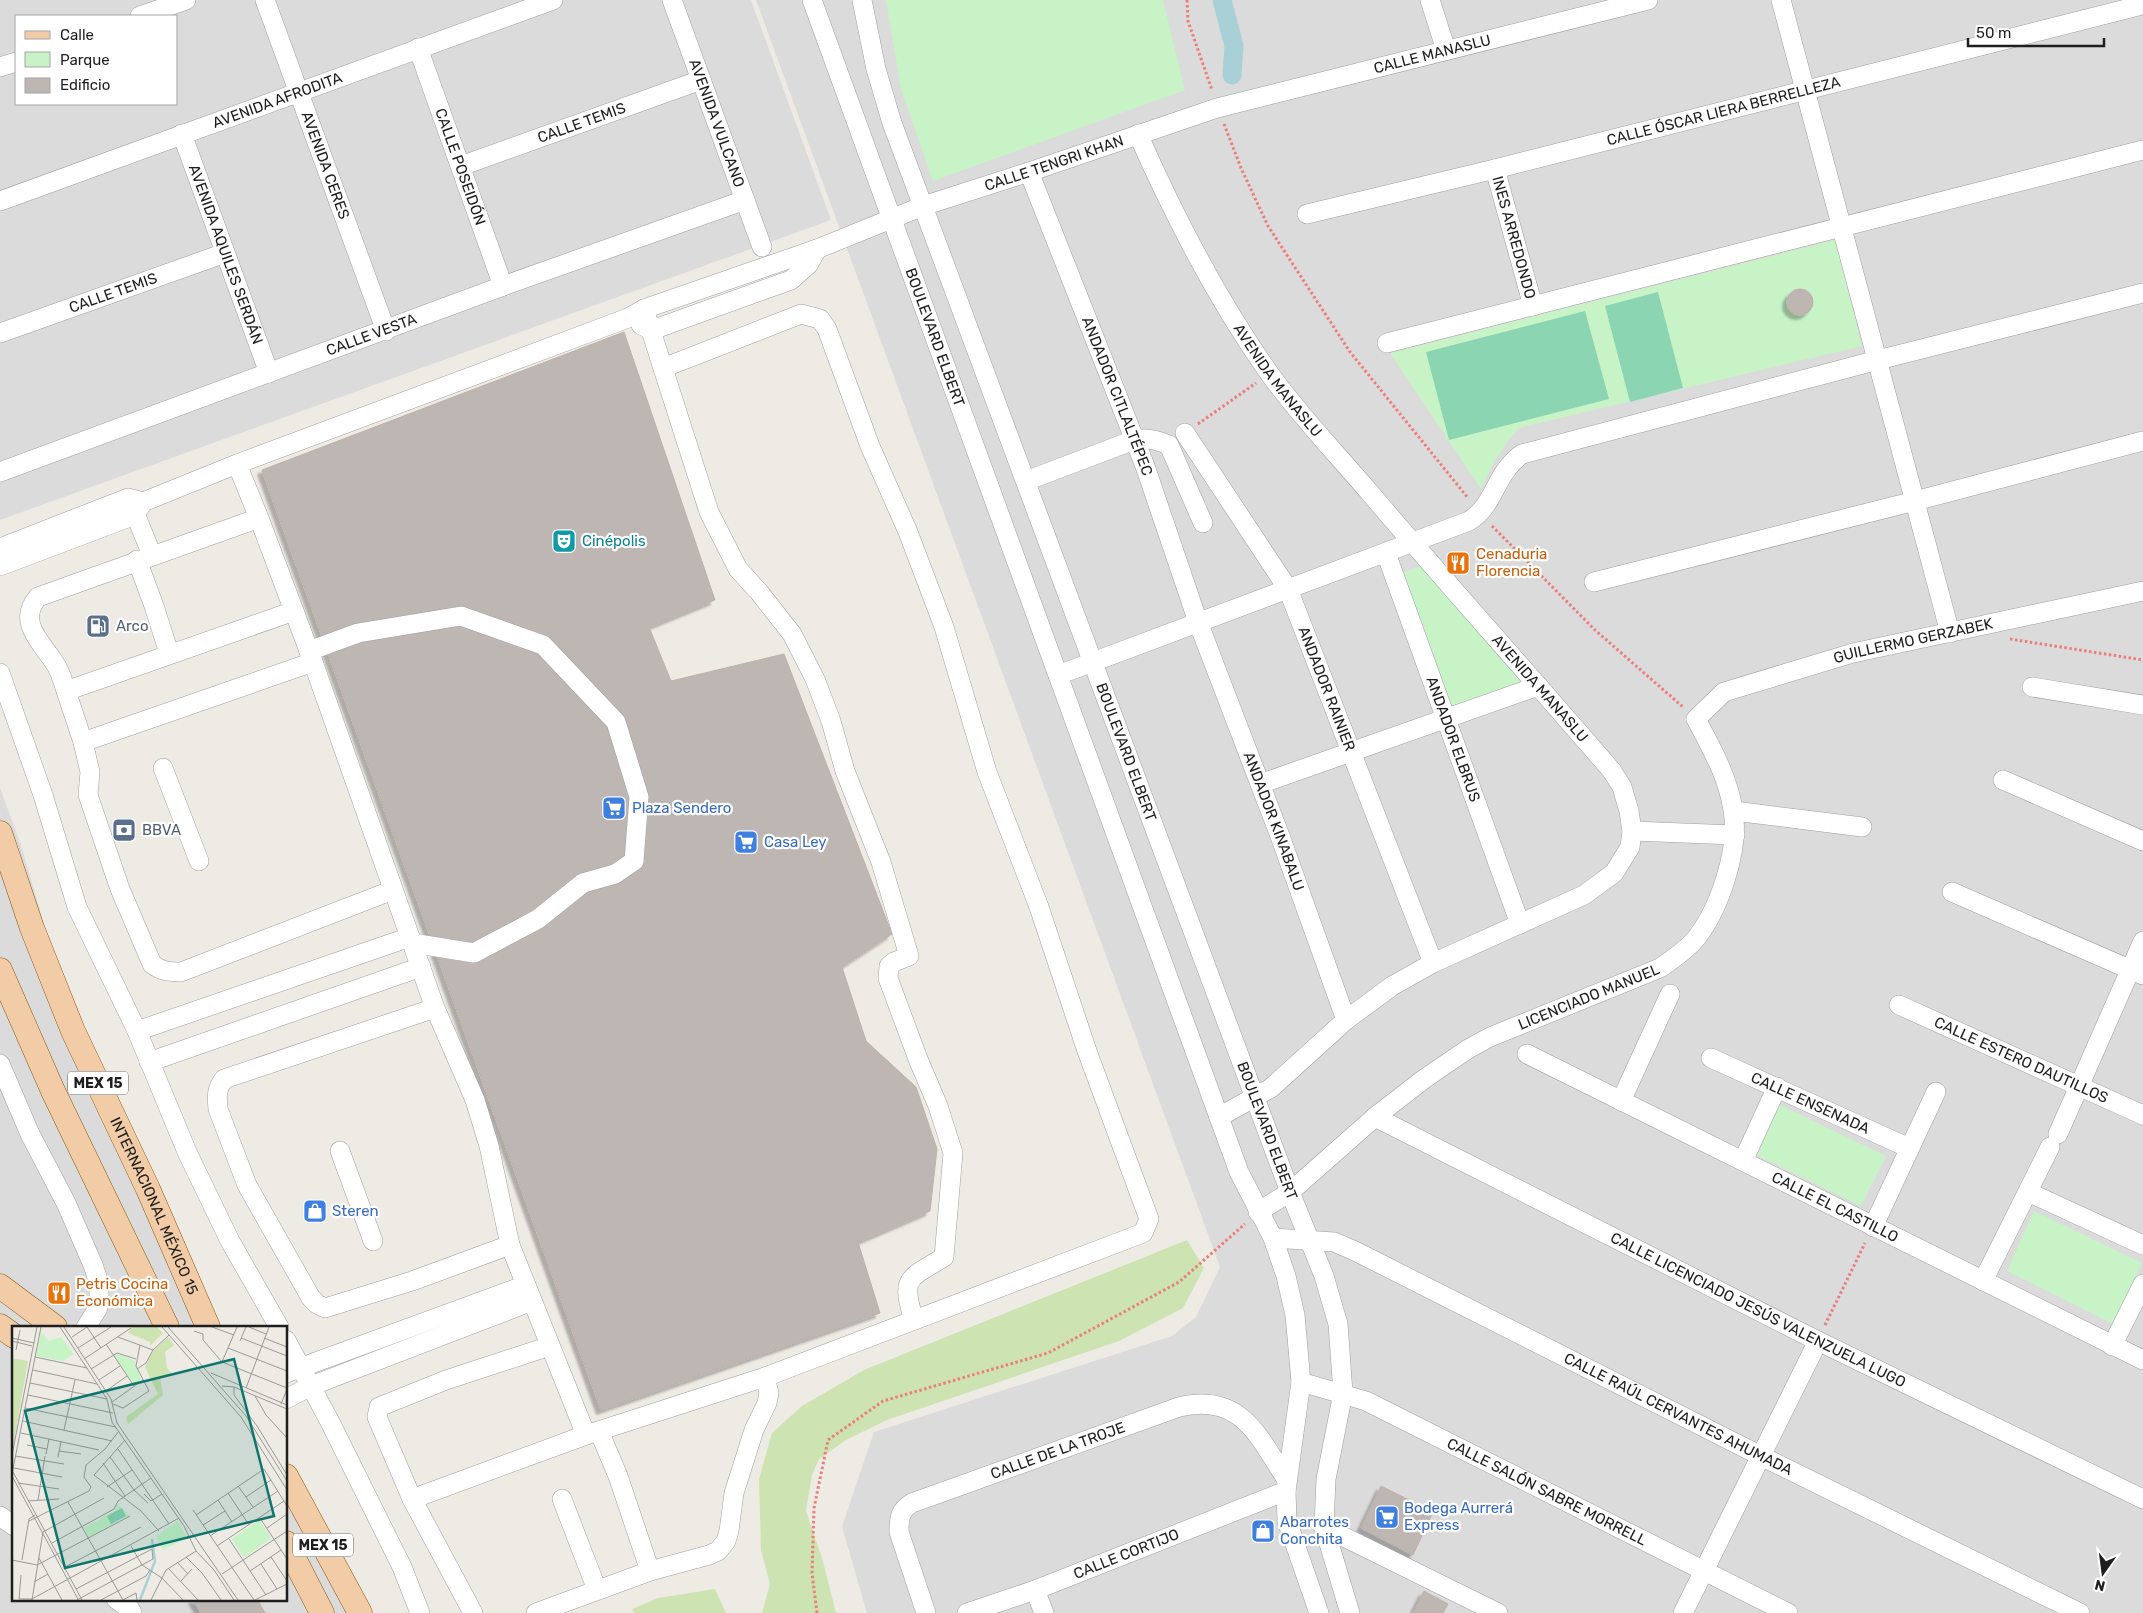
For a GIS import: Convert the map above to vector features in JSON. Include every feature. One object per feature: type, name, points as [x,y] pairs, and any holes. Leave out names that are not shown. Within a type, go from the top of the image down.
[{"type":"main road","name":"INTERNACIONAL MÉXICO 15","points":[[0,833],[32,928],[73,1031],[148,1189],[208,1326]]},
{"type":"main road","name":"MEX 15","points":[[0,970],[52,1091],[167,1326]]},
{"type":"main road","points":[[0,1286],[54,1326]]},
{"type":"main road","points":[[151,1326],[152,1296]]},
{"type":"main road","points":[[0,1326],[12,1335]]},
{"type":"main road","name":"MEX 15","points":[[288,1480],[360,1613]]},
{"type":"main road","name":"MEX 15","points":[[289,1550],[322,1613]]},
{"type":"street","points":[[132,0],[139,15]]},
{"type":"street","points":[[142,15],[186,0]]},
{"type":"street","name":"AVENIDA CERES","points":[[266,0],[386,331]]},
{"type":"street","name":"AVENIDA AFRODITA","points":[[0,201],[553,0]]},
{"type":"street","name":"AVENIDA VULCANO","points":[[672,0],[762,248]]},
{"type":"street","name":"BOULEVARD ELBERT","points":[[812,0],[1239,1172],[1272,1238],[1286,1276],[1295,1315],[1301,1382],[1287,1486],[1288,1521],[1319,1613]]},
{"type":"street","name":"BOULEVARD ELBERT","points":[[862,0],[876,69],[892,123],[1290,1192],[1330,1294],[1340,1338],[1343,1393],[1326,1479],[1324,1527],[1349,1610]]},
{"type":"street","points":[[1430,0],[1446,50]]},
{"type":"street","name":"CALLE MANASLU","points":[[1217,108],[1648,0]]},
{"type":"street","points":[[1781,0],[1950,633]]},
{"type":"street","name":"CALLE ÓSCAR LIERA BERRELLEZA","points":[[1307,214],[2139,9]]},
{"type":"street","name":"CALLE POSEIDÓN","points":[[418,48],[503,286]]},
{"type":"street","points":[[0,68],[15,62]]},
{"type":"street","name":"CALLE TEMIS","points":[[460,166],[701,80]]},
{"type":"street","name":"CALLE TENGRI KHAN","points":[[136,505],[237,464],[636,314],[817,249],[923,206],[1217,108]]},
{"type":"street","name":"AVENIDA AQUILES SERDÁN","points":[[182,134],[269,373]]},
{"type":"street","name":"AVENIDA MANASLU","points":[[1138,134],[1171,208],[1194,252],[1216,291],[1269,373],[1412,543],[1612,771],[1622,787],[1629,811],[1632,831],[1630,847],[1614,873],[1584,895],[1433,963],[1392,986],[1346,1020],[1270,1088],[1219,1117]]},
{"type":"street","points":[[1387,343],[2143,150]]},
{"type":"street","name":"INES ARREDONDO","points":[[1495,169],[1533,306]]},
{"type":"street","name":"ANDADOR CITLALTÉPEC","points":[[1029,172],[1134,440],[1198,622]]},
{"type":"street","name":"CALLE VESTA","points":[[0,472],[386,331],[503,286],[745,200]]},
{"type":"street","points":[[652,330],[791,280],[808,265],[817,249]]},
{"type":"street","name":"CALLE TEMIS","points":[[0,333],[225,252]]},
{"type":"street","points":[[1058,675],[1469,521],[1480,514],[1503,472],[1522,454],[1878,360],[2143,293]]},
{"type":"street","points":[[636,314],[652,330],[677,416],[709,512],[730,555],[738,569],[792,634],[815,679],[831,720],[845,771],[884,871],[909,956],[889,966],[888,978],[918,1059],[938,1106],[953,1153],[944,1257],[910,1278],[906,1286],[914,1320]]},
{"type":"street","points":[[412,1499],[592,1433],[765,1377],[1143,1233],[1150,1219],[1088,1051],[1040,907],[987,772],[944,627],[908,532],[870,446],[827,329],[820,319],[801,314],[664,368]]},
{"type":"street","name":"ANDADOR RAINIER","points":[[1185,433],[1288,589],[1433,963]]},
{"type":"street","points":[[1026,481],[1134,440],[1144,438],[1169,446],[1204,523]]},
{"type":"street","points":[[1594,582],[2143,441]]},
{"type":"street","points":[[237,464],[311,656],[435,1008],[475,1100],[489,1146],[510,1246],[550,1346],[592,1433],[618,1476],[650,1571]]},
{"type":"street","points":[[0,548],[136,505]]},
{"type":"street","points":[[136,505],[154,606],[169,654]]},
{"type":"street","points":[[0,566],[136,505]]},
{"type":"street","points":[[259,518],[38,596],[30,605],[30,620],[35,637],[56,663],[84,742],[90,772],[88,795],[120,889],[152,964],[160,970],[170,972],[181,972],[394,890]]},
{"type":"street","name":"ANDADOR ELBRUS","points":[[1386,553],[1520,924]]},
{"type":"street","name":"GUILLERMO GERZABEK","points":[[1696,719],[1728,690],[1853,654],[2143,591]]},
{"type":"street","points":[[66,691],[294,611]]},
{"type":"street","points":[[84,742],[311,656],[358,633],[461,616],[542,644],[616,722],[639,797],[634,861],[615,874],[582,883],[538,919],[474,953],[411,940],[137,1031]]},
{"type":"street","name":"ANDADOR KINABALU","points":[[1198,622],[1260,784],[1346,1020]]},
{"type":"street","points":[[0,673],[43,795],[77,907],[137,1031],[187,1152],[230,1241],[278,1326]]},
{"type":"street","points":[[1260,784],[1538,686]]},
{"type":"street","points":[[2032,687],[2143,705]]},
{"type":"street","name":"LICENCIADO MANUEL","points":[[1258,1212],[1290,1192],[1375,1117],[1468,1050],[1490,1037],[1660,968],[1679,955],[1692,942],[1707,920],[1730,865],[1735,835],[1734,810],[1723,770],[1696,719]]},
{"type":"street","points":[[163,768],[199,861]]},
{"type":"street","points":[[2003,780],[2143,841]]},
{"type":"street","points":[[1734,810],[1862,827]]},
{"type":"street","points":[[1632,831],[1735,835]]},
{"type":"street","points":[[1952,892],[2137,973]]},
{"type":"street","points":[[1983,1281],[2137,973],[2143,940]]},
{"type":"street","points":[[149,1062],[421,967]]},
{"type":"street","points":[[1621,1101],[1670,994]]},
{"type":"street","name":"CALLE ESTERO DAUTILLOS","points":[[1899,1006],[2143,1114]]},
{"type":"street","points":[[435,1008],[224,1079],[218,1086],[218,1109],[247,1185],[311,1298],[325,1308],[510,1246]]},
{"type":"street","name":"CALLE EL CASTILLO","points":[[1527,1054],[2143,1360]]},
{"type":"street","name":"CALLE ENSENADA","points":[[1711,1058],[1909,1148]]},
{"type":"street","points":[[0,1064],[30,1134],[66,1203],[93,1264],[99,1283],[100,1296],[98,1308],[87,1326]]},
{"type":"street","points":[[1743,1161],[1777,1088]]},
{"type":"street","points":[[1873,1226],[1936,1092]]},
{"type":"street","name":"CALLE LICENCIADO JESÚS VALENZUELA LUGO","points":[[1375,1117],[1818,1341],[2143,1499]]},
{"type":"street","points":[[340,1151],[374,1241]]},
{"type":"street","points":[[2028,1192],[2143,1245]]},
{"type":"street","name":"CALLE RAÚL CERVANTES AHUMADA","points":[[1272,1238],[1334,1242],[1356,1251],[1761,1456],[2080,1613]]},
{"type":"street","points":[[2112,1346],[2143,1284]]},
{"type":"street","points":[[294,1371],[529,1293]]},
{"type":"street","points":[[288,1398],[311,1386],[529,1293]]},
{"type":"street","points":[[1682,1613],[1818,1341]]},
{"type":"street","points":[[473,1613],[412,1499],[377,1417],[379,1407],[446,1380],[550,1346]]},
{"type":"street","points":[[288,1348],[294,1371],[311,1386],[402,1567],[420,1613]]},
{"type":"street","points":[[536,1613],[650,1571],[709,1556],[718,1551],[726,1541],[729,1532],[734,1493],[754,1430],[767,1403],[769,1393],[765,1377]]},
{"type":"street","name":"CALLE SALÓN SABRE MORRELL","points":[[1301,1382],[1343,1393],[1386,1410],[1788,1613]]},
{"type":"street","name":"CALLE DE LA TROJE","points":[[926,1613],[899,1532],[899,1518],[904,1508],[912,1502],[1179,1407],[1195,1403],[1210,1403],[1222,1406],[1246,1420],[1287,1486]]},
{"type":"street","name":"CALLE CORTIJO","points":[[966,1613],[1035,1590],[1287,1486]]},
{"type":"street","points":[[562,1499],[597,1590]]},
{"type":"street","points":[[0,1516],[12,1525]]},
{"type":"street","points":[[1324,1527],[1498,1613]]},
{"type":"street","points":[[1035,1590],[1044,1613]]},
{"type":"street","points":[[1328,1613],[1349,1610]]},
{"type":"path","points":[[1187,0],[1188,21],[1217,108],[1241,168],[1268,226],[1350,352],[1480,514],[1595,630],[1696,719]]},
{"type":"path","points":[[1185,433],[1269,373]]},
{"type":"path","points":[[2004,638],[2143,660]]},
{"type":"path","points":[[817,1613],[812,1573],[814,1508],[828,1440],[882,1401],[1048,1353],[1179,1282],[1258,1212]]},
{"type":"path","points":[[1818,1341],[1873,1226]]},
{"type":"shaded area","points":[[0,0],[751,0],[831,220],[0,520]]},
{"type":"shaded area","points":[[756,0],[2143,0],[2143,1613],[867,1613],[842,1527],[874,1432],[1172,1336],[1196,1317],[1220,1267]]},
{"type":"shaded area","points":[[0,788],[21,845],[83,1058],[215,1326],[12,1326],[12,1600],[288,1600],[288,1474],[359,1613],[0,1613]]},
{"type":"green space","points":[[886,0],[1163,0],[1185,90],[933,181],[901,89]]},
{"type":"green space","points":[[1835,240],[1862,346],[1519,428],[1497,457],[1481,489],[1390,353]]},
{"type":"green space","points":[[1658,292],[1683,388],[1630,402],[1605,306]]},
{"type":"green space","points":[[1585,311],[1609,399],[1449,440],[1426,352]]},
{"type":"green space","points":[[1423,566],[1529,690],[1455,715],[1403,572]]},
{"type":"green space","points":[[1774,1102],[1886,1156],[1861,1206],[1750,1152]]},
{"type":"green space","points":[[2034,1211],[2142,1263],[2113,1324],[2007,1271]]},
{"type":"green space","points":[[1187,1240],[1204,1268],[1183,1308],[1119,1341],[887,1420],[846,1440],[819,1459],[812,1475],[806,1511],[822,1558],[836,1613],[762,1613],[770,1584],[761,1550],[759,1479],[772,1433],[802,1406],[864,1370]]},
{"type":"green space","points":[[715,1589],[726,1613],[634,1613],[632,1609],[658,1598]]},
{"type":"building","points":[[1800,289],[1809,293],[1813,302],[1809,311],[1800,315],[1791,311],[1787,302],[1791,293]]},
{"type":"building","name":"Plaza Sendero","points":[[624,332],[715,600],[649,627],[671,681],[784,654],[892,934],[842,967],[866,1041],[916,1087],[937,1149],[930,1211],[858,1242],[880,1313],[601,1410],[262,470]]},
{"type":"building","points":[[1381,1486],[1433,1512],[1413,1555],[1361,1528]]},
{"type":"building","points":[[1424,1591],[1448,1604],[1443,1613],[1413,1613]]},
{"type":"building","points":[[194,1600],[258,1600],[265,1613],[201,1613]]},
{"type":"waterway","points":[[1222,0],[1234,46],[1232,75]]},
{"type":"place","name":"Cinépolis","points":[[564,541]]},
{"type":"place","name":"Cenaduria Florencia","points":[[1458,563]]},
{"type":"place","name":"Arco","points":[[98,626]]},
{"type":"place","name":"Plaza Sendero","points":[[614,808]]},
{"type":"place","name":"BBVA","points":[[124,830]]},
{"type":"place","name":"Casa Ley","points":[[746,842]]},
{"type":"place","name":"Steren","points":[[315,1211]]},
{"type":"place","name":"Petris Cocina Económica","points":[[59,1293]]},
{"type":"place","name":"Bodega Aurrerá Express","points":[[1387,1517]]},
{"type":"place","name":"Abarrotes Conchita","points":[[1263,1531]]}]
